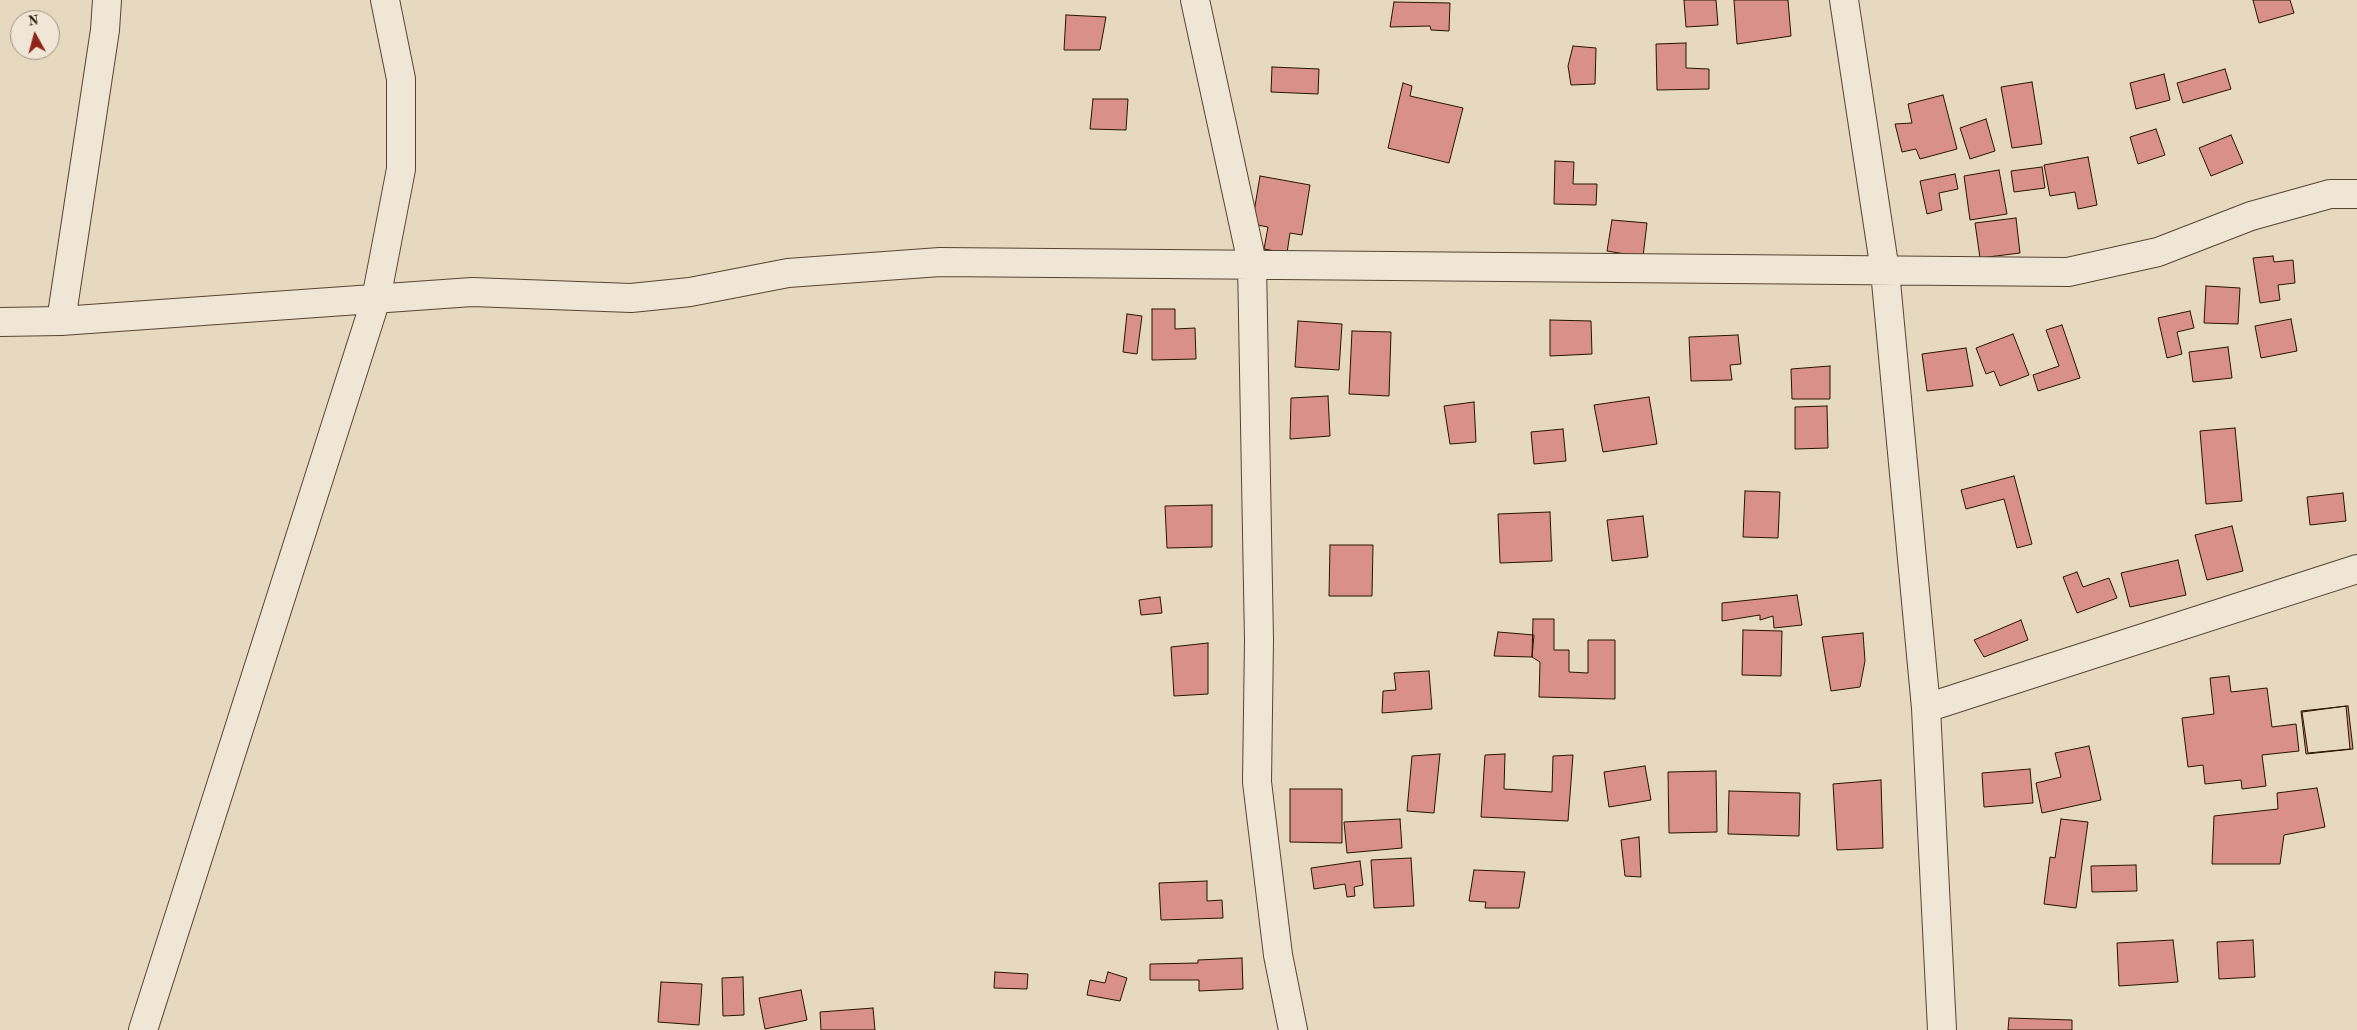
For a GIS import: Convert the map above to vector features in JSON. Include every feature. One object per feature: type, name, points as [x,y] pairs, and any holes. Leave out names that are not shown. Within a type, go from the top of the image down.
[{"type":"street","points":[[61,321],[105,30],[107,0]]},
{"type":"street","points":[[143,1030],[376,299],[401,169],[401,79],[385,0]]},
{"type":"street","points":[[1194,0],[1252,263],[1259,640],[1257,782],[1278,955],[1293,1030]]},
{"type":"street","points":[[1844,0],[1885,271],[1926,708],[1942,1030]]},
{"type":"street","points":[[0,322],[61,321],[472,292],[631,298],[690,292],[788,273],[940,262],[1252,263],[2068,272],[2158,252],[2251,216],[2330,194],[2357,194]]},
{"type":"street","points":[[1926,708],[2357,569]]},
{"type":"building","points":[[1684,0],[1716,0],[1718,25],[1686,27]]},
{"type":"building","points":[[1734,0],[1788,0],[1791,36],[1737,44]]},
{"type":"building","points":[[2253,0],[2290,0],[2294,13],[2259,23]]},
{"type":"building","points":[[1394,2],[1450,3],[1449,31],[1431,30],[1430,26],[1390,27]]},
{"type":"building","points":[[1066,15],[1106,17],[1100,50],[1064,50]]},
{"type":"building","points":[[1686,43],[1686,68],[1709,69],[1709,89],[1657,90],[1656,44]]},
{"type":"building","points":[[1573,46],[1596,48],[1595,84],[1571,85],[1568,66]]},
{"type":"building","points":[[1272,67],[1319,69],[1318,94],[1271,92]]},
{"type":"building","points":[[2225,69],[2231,89],[2183,103],[2177,83]]},
{"type":"building","points":[[2164,74],[2170,100],[2136,109],[2130,83]]},
{"type":"building","points":[[2032,82],[2042,144],[2012,148],[2001,87]]},
{"type":"building","points":[[1403,83],[1412,86],[1410,96],[1463,108],[1449,163],[1388,148]]},
{"type":"building","points":[[1943,95],[1957,149],[1920,159],[1916,149],[1902,152],[1895,124],[1912,123],[1908,104]]},
{"type":"building","points":[[1093,99],[1128,99],[1126,130],[1090,129]]},
{"type":"building","points":[[1986,119],[1995,151],[1970,159],[1960,128]]},
{"type":"building","points":[[2156,129],[2165,155],[2138,164],[2130,137]]},
{"type":"building","points":[[2231,135],[2243,163],[2211,176],[2199,148]]},
{"type":"building","points":[[2088,157],[2097,205],[2078,209],[2075,192],[2050,196],[2044,165]]},
{"type":"building","points":[[1555,161],[1574,162],[1573,184],[1597,184],[1596,205],[1554,204]]},
{"type":"building","points":[[2042,167],[2045,188],[2014,192],[2011,171]]},
{"type":"building","points":[[1999,170],[2007,214],[1970,220],[1964,176]]},
{"type":"building","points":[[1955,174],[1958,189],[1939,193],[1942,210],[1927,214],[1920,181]]},
{"type":"building","points":[[1260,176],[1310,185],[1302,235],[1290,233],[1287,253],[1264,249],[1268,227],[1252,224]]},
{"type":"building","points":[[2016,218],[2020,253],[1980,258],[1975,223]]},
{"type":"building","points":[[1612,220],[1647,223],[1643,257],[1607,251]]},
{"type":"building","points":[[2273,256],[2274,262],[2293,260],[2295,283],[2278,285],[2280,300],[2260,303],[2253,258]]},
{"type":"building","points":[[2206,286],[2240,288],[2238,324],[2204,323]]},
{"type":"building","points":[[1152,309],[1175,309],[1175,329],[1195,328],[1196,359],[1152,360]]},
{"type":"building","points":[[2190,311],[2194,328],[2177,332],[2182,354],[2167,358],[2158,318]]},
{"type":"building","points":[[1127,314],[1142,316],[1137,354],[1123,352]]},
{"type":"building","points":[[2291,319],[2297,351],[2261,358],[2255,326]]},
{"type":"building","points":[[1550,320],[1591,321],[1592,354],[1550,356]]},
{"type":"building","points":[[1298,321],[1342,324],[1339,370],[1295,367]]},
{"type":"building","points":[[2062,325],[2080,378],[2038,391],[2033,375],[2059,366],[2046,330]]},
{"type":"building","points":[[1352,331],[1391,332],[1389,396],[1349,394]]},
{"type":"building","points":[[2013,334],[2029,375],[2000,386],[1994,371],[1986,374],[1976,348]]},
{"type":"building","points":[[1738,335],[1741,364],[1730,365],[1732,380],[1691,381],[1689,337]]},
{"type":"building","points":[[2228,347],[2232,378],[2193,382],[2189,352]]},
{"type":"building","points":[[1966,348],[1973,386],[1927,391],[1922,354]]},
{"type":"building","points":[[1830,366],[1830,399],[1792,399],[1791,369]]},
{"type":"building","points":[[1328,396],[1330,436],[1290,439],[1291,398]]},
{"type":"building","points":[[1649,397],[1657,444],[1603,452],[1594,405]]},
{"type":"building","points":[[1474,402],[1476,442],[1450,444],[1444,406]]},
{"type":"building","points":[[1827,406],[1828,448],[1795,449],[1795,407]]},
{"type":"building","points":[[2235,428],[2242,501],[2206,504],[2200,431]]},
{"type":"building","points":[[1563,429],[1566,461],[1534,464],[1531,432]]},
{"type":"building","points":[[2014,476],[2032,544],[2017,548],[2004,499],[1966,509],[1961,490]]},
{"type":"building","points":[[1745,491],[1780,492],[1778,538],[1743,537]]},
{"type":"building","points":[[2343,493],[2346,521],[2310,525],[2307,497]]},
{"type":"building","points":[[1212,505],[1212,547],[1167,548],[1165,506]]},
{"type":"building","points":[[1550,512],[1552,561],[1500,563],[1498,514]]},
{"type":"building","points":[[1643,516],[1648,557],[1612,561],[1607,520]]},
{"type":"building","points":[[2232,526],[2243,571],[2207,580],[2195,535]]},
{"type":"building","points":[[1330,545],[1373,545],[1372,596],[1329,596]]},
{"type":"building","points":[[2178,560],[2186,595],[2130,607],[2121,573]]},
{"type":"building","points":[[2077,572],[2083,587],[2109,578],[2117,598],[2077,613],[2063,577]]},
{"type":"building","points":[[1797,595],[1802,625],[1774,628],[1773,616],[1760,620],[1760,615],[1722,621],[1722,603]]},
{"type":"building","points":[[1160,597],[1162,613],[1141,615],[1139,600]]},
{"type":"building","points":[[1533,619],[1554,619],[1554,650],[1569,650],[1569,672],[1588,673],[1588,640],[1615,640],[1615,699],[1539,697],[1540,662],[1532,657]]},
{"type":"building","points":[[2021,620],[2028,640],[1984,657],[1974,640]]},
{"type":"building","points":[[1743,630],[1782,631],[1781,676],[1742,675]]},
{"type":"building","points":[[1498,632],[1534,635],[1532,657],[1494,656]]},
{"type":"building","points":[[1863,633],[1865,661],[1860,687],[1831,691],[1822,637]]},
{"type":"building","points":[[1208,643],[1208,694],[1174,696],[1171,647]]},
{"type":"building","points":[[1429,671],[1432,709],[1382,713],[1383,691],[1396,690],[1394,673]]},
{"type":"building","points":[[2229,676],[2231,692],[2267,688],[2272,727],[2296,724],[2299,751],[2262,755],[2266,786],[2242,789],[2241,780],[2205,784],[2203,765],[2188,767],[2182,718],[2214,714],[2210,678]]},
{"type":"building","points":[[2346,706],[2350,749],[2308,753],[2302,712]]},
{"type":"building","points":[[2348,706],[2353,749],[2306,754],[2301,711]]},
{"type":"building","points":[[2089,746],[2101,800],[2042,813],[2036,783],[2061,777],[2055,753]]},
{"type":"building","points":[[1440,754],[1434,813],[1407,811],[1412,756]]},
{"type":"building","points":[[1505,754],[1504,789],[1552,792],[1553,756],[1573,755],[1568,821],[1481,817],[1485,755]]},
{"type":"building","points":[[1645,766],[1651,800],[1609,807],[1604,772]]},
{"type":"building","points":[[2030,769],[2033,803],[1984,807],[1982,773]]},
{"type":"building","points":[[1716,771],[1717,832],[1669,833],[1668,772]]},
{"type":"building","points":[[1881,780],[1883,848],[1837,850],[1833,784]]},
{"type":"building","points":[[2317,788],[2325,827],[2284,835],[2280,864],[2212,864],[2214,816],[2278,809],[2277,793]]},
{"type":"building","points":[[1290,789],[1342,789],[1342,843],[1290,842]]},
{"type":"building","points":[[1729,791],[1800,793],[1799,836],[1728,834]]},
{"type":"building","points":[[1400,819],[1402,848],[1347,853],[1344,822]]},
{"type":"building","points":[[2061,819],[2088,822],[2076,908],[2044,904],[2050,857],[2055,858]]},
{"type":"building","points":[[1639,837],[1641,877],[1625,876],[1621,840]]},
{"type":"building","points":[[1411,858],[1414,906],[1374,908],[1371,860]]},
{"type":"building","points":[[1360,861],[1363,885],[1354,887],[1355,896],[1347,897],[1345,884],[1314,889],[1311,868]]},
{"type":"building","points":[[2136,865],[2137,891],[2092,892],[2091,866]]},
{"type":"building","points":[[1474,870],[1525,872],[1519,908],[1485,908],[1486,902],[1469,901]]},
{"type":"building","points":[[1207,881],[1207,901],[1222,900],[1223,918],[1161,920],[1159,883]]},
{"type":"building","points":[[2173,940],[2178,982],[2119,986],[2117,943]]},
{"type":"building","points":[[2253,940],[2255,977],[2219,979],[2217,942]]},
{"type":"building","points":[[1242,958],[1243,989],[1199,991],[1199,980],[1150,980],[1150,964],[1198,963],[1198,960]]},
{"type":"building","points":[[995,972],[1028,974],[1027,989],[994,988]]},
{"type":"building","points":[[1108,972],[1127,978],[1120,1001],[1087,995],[1090,980],[1105,983]]},
{"type":"building","points":[[743,977],[744,1015],[723,1016],[722,978]]},
{"type":"building","points":[[661,982],[702,984],[699,1025],[658,1022]]},
{"type":"building","points":[[801,990],[807,1020],[765,1029],[759,998]]},
{"type":"building","points":[[873,1008],[875,1030],[821,1030],[820,1012]]},
{"type":"building","points":[[2009,1018],[2072,1020],[2072,1030],[2008,1030]]}]
